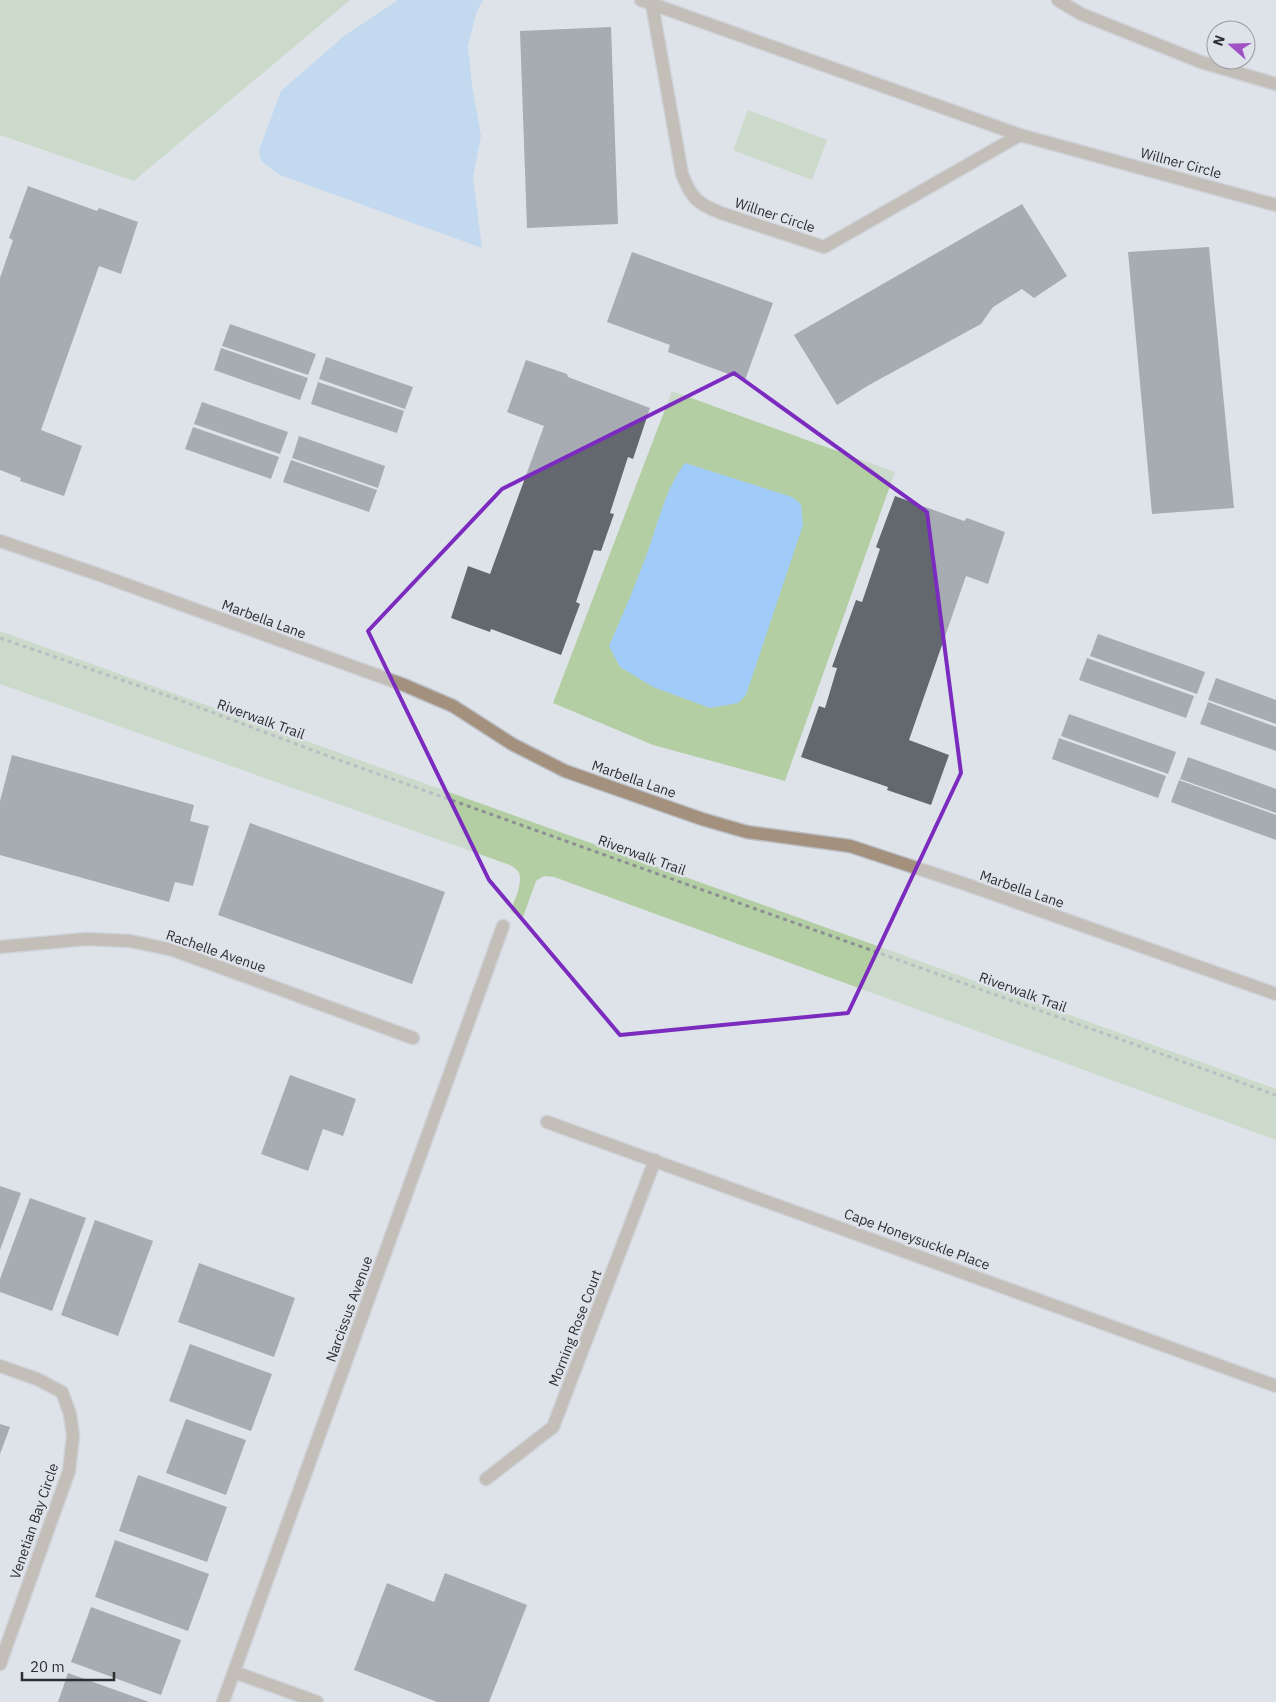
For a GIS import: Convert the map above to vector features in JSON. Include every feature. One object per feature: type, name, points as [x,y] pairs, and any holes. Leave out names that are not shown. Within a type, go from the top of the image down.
[{"type":"street","points":[[1058,0],[1081,14],[1201,62],[1276,84]]},
{"type":"street","name":"Willner Circle","points":[[647,2],[682,174],[688,191],[704,206],[721,213],[824,247],[1020,135]]},
{"type":"street","name":"Willner Circle","points":[[647,2],[1020,135],[1276,205]]},
{"type":"street","name":"Marbella Lane","points":[[0,541],[404,685],[453,706],[512,744],[565,771],[747,832],[850,846],[965,884],[1276,994]]},
{"type":"street","name":"Narcissus Avenue","points":[[223,1702],[502,926]]},
{"type":"street","name":"Rachelle Avenue","points":[[0,947],[86,939],[130,941],[173,950],[413,1038]]},
{"type":"street","name":"Cape Honeysuckle Place","points":[[547,1122],[1276,1386]]},
{"type":"street","name":"Morning Rose Court","points":[[486,1479],[553,1427],[655,1160]]},
{"type":"street","name":"Venetian Bay Circle","points":[[0,1366],[37,1379],[62,1392],[70,1414],[73,1436],[68,1471],[0,1664]]},
{"type":"street","points":[[234,1672],[317,1702]]},
{"type":"path","name":"Riverwalk Trail","points":[[0,638],[174,698],[328,756],[1276,1095]]},
{"type":"highlighted area","points":[[734,373],[927,512],[961,773],[848,1013],[620,1035],[489,880],[368,631],[502,489]]},
{"type":"green space","points":[[0,0],[350,0],[134,181],[0,135]]},
{"type":"green space","points":[[748,110],[827,140],[812,180],[733,150]]},
{"type":"green space","points":[[672,391],[895,472],[785,781],[653,745],[553,703]]},
{"type":"green space","points":[[0,631],[1276,1089],[1276,1140],[554,877],[544,876],[536,881],[523,917],[510,912],[520,877],[517,870],[510,865],[0,684]]},
{"type":"water","points":[[398,0],[483,0],[477,11],[468,46],[472,85],[481,136],[473,177],[482,248],[280,175],[261,161],[259,150],[281,91],[344,36]]},
{"type":"water","points":[[685,463],[792,497],[801,504],[803,525],[746,695],[738,703],[710,708],[653,687],[620,667],[609,646],[648,551],[663,506],[678,473]]},
{"type":"building","points":[[611,27],[618,224],[527,228],[520,31]]},
{"type":"building","points":[[28,186],[97,211],[99,208],[138,222],[121,274],[99,266],[41,430],[82,446],[64,496],[20,481],[21,478],[0,470],[0,278],[13,240],[9,238]]},
{"type":"building","points":[[1022,204],[1067,276],[1034,298],[1022,289],[993,307],[981,324],[869,385],[837,405],[794,335]]},
{"type":"building","points":[[1209,247],[1234,508],[1152,514],[1128,252]]},
{"type":"building","points":[[632,252],[773,303],[745,380],[668,352],[670,345],[607,322]]},
{"type":"building","points":[[230,324],[316,354],[308,375],[222,346]]},
{"type":"building","points":[[221,348],[308,378],[300,400],[214,370]]},
{"type":"building","points":[[326,357],[413,387],[405,409],[319,379]]},
{"type":"building","points":[[526,360],[567,374],[568,377],[650,408],[633,459],[628,457],[610,513],[614,514],[601,551],[594,550],[576,602],[580,604],[561,655],[491,629],[490,632],[451,618],[468,566],[490,574],[544,426],[507,412]]},
{"type":"building","points":[[318,382],[404,411],[397,433],[311,404]]},
{"type":"building","points":[[202,402],[288,432],[280,454],[194,424]]},
{"type":"building","points":[[193,427],[279,457],[271,479],[185,449]]},
{"type":"building","points":[[299,436],[385,466],[378,488],[292,458]]},
{"type":"building","points":[[291,460],[377,490],[369,512],[283,482]]},
{"type":"building","points":[[895,496],[964,521],[967,518],[1005,532],[988,584],[966,576],[909,740],[949,755],[931,805],[887,790],[888,787],[801,757],[819,706],[825,708],[837,668],[832,667],[856,600],[862,602],[880,549],[876,547]]},
{"type":"building","points":[[1098,634],[1205,672],[1197,694],[1090,656]]},
{"type":"building","points":[[1087,658],[1194,696],[1186,718],[1079,680]]},
{"type":"building","points":[[1216,678],[1276,700],[1276,724],[1208,700]]},
{"type":"building","points":[[1208,702],[1276,727],[1276,751],[1200,724]]},
{"type":"building","points":[[1069,714],[1176,752],[1168,774],[1061,736]]},
{"type":"building","points":[[1059,738],[1166,776],[1158,798],[1052,759]]},
{"type":"building","points":[[12,755],[194,805],[190,821],[209,826],[193,886],[175,882],[169,902],[0,855],[0,801]]},
{"type":"building","points":[[1188,757],[1276,789],[1276,813],[1180,779]]},
{"type":"building","points":[[1179,780],[1276,815],[1276,840],[1171,802]]},
{"type":"building","points":[[250,823],[445,892],[412,984],[218,915]]},
{"type":"building","points":[[290,1075],[356,1099],[343,1136],[323,1129],[308,1171],[261,1154]]},
{"type":"building","points":[[0,1186],[21,1193],[0,1250]]},
{"type":"building","points":[[30,1198],[86,1218],[52,1311],[0,1292],[0,1279]]},
{"type":"building","points":[[95,1220],[153,1241],[118,1336],[61,1315]]},
{"type":"building","points":[[199,1263],[295,1298],[274,1357],[178,1322]]},
{"type":"building","points":[[190,1344],[272,1374],[251,1431],[169,1401]]},
{"type":"building","points":[[186,1419],[246,1440],[226,1495],[166,1473]]},
{"type":"building","points":[[0,1424],[10,1427],[0,1454]]},
{"type":"building","points":[[138,1475],[227,1507],[207,1562],[119,1531]]},
{"type":"building","points":[[115,1540],[209,1574],[188,1631],[95,1597]]},
{"type":"building","points":[[445,1573],[527,1605],[489,1702],[437,1702],[354,1670],[387,1583],[434,1602]]},
{"type":"building","points":[[91,1607],[181,1640],[161,1695],[71,1662]]},
{"type":"building","points":[[68,1673],[149,1702],[58,1702]]}]
